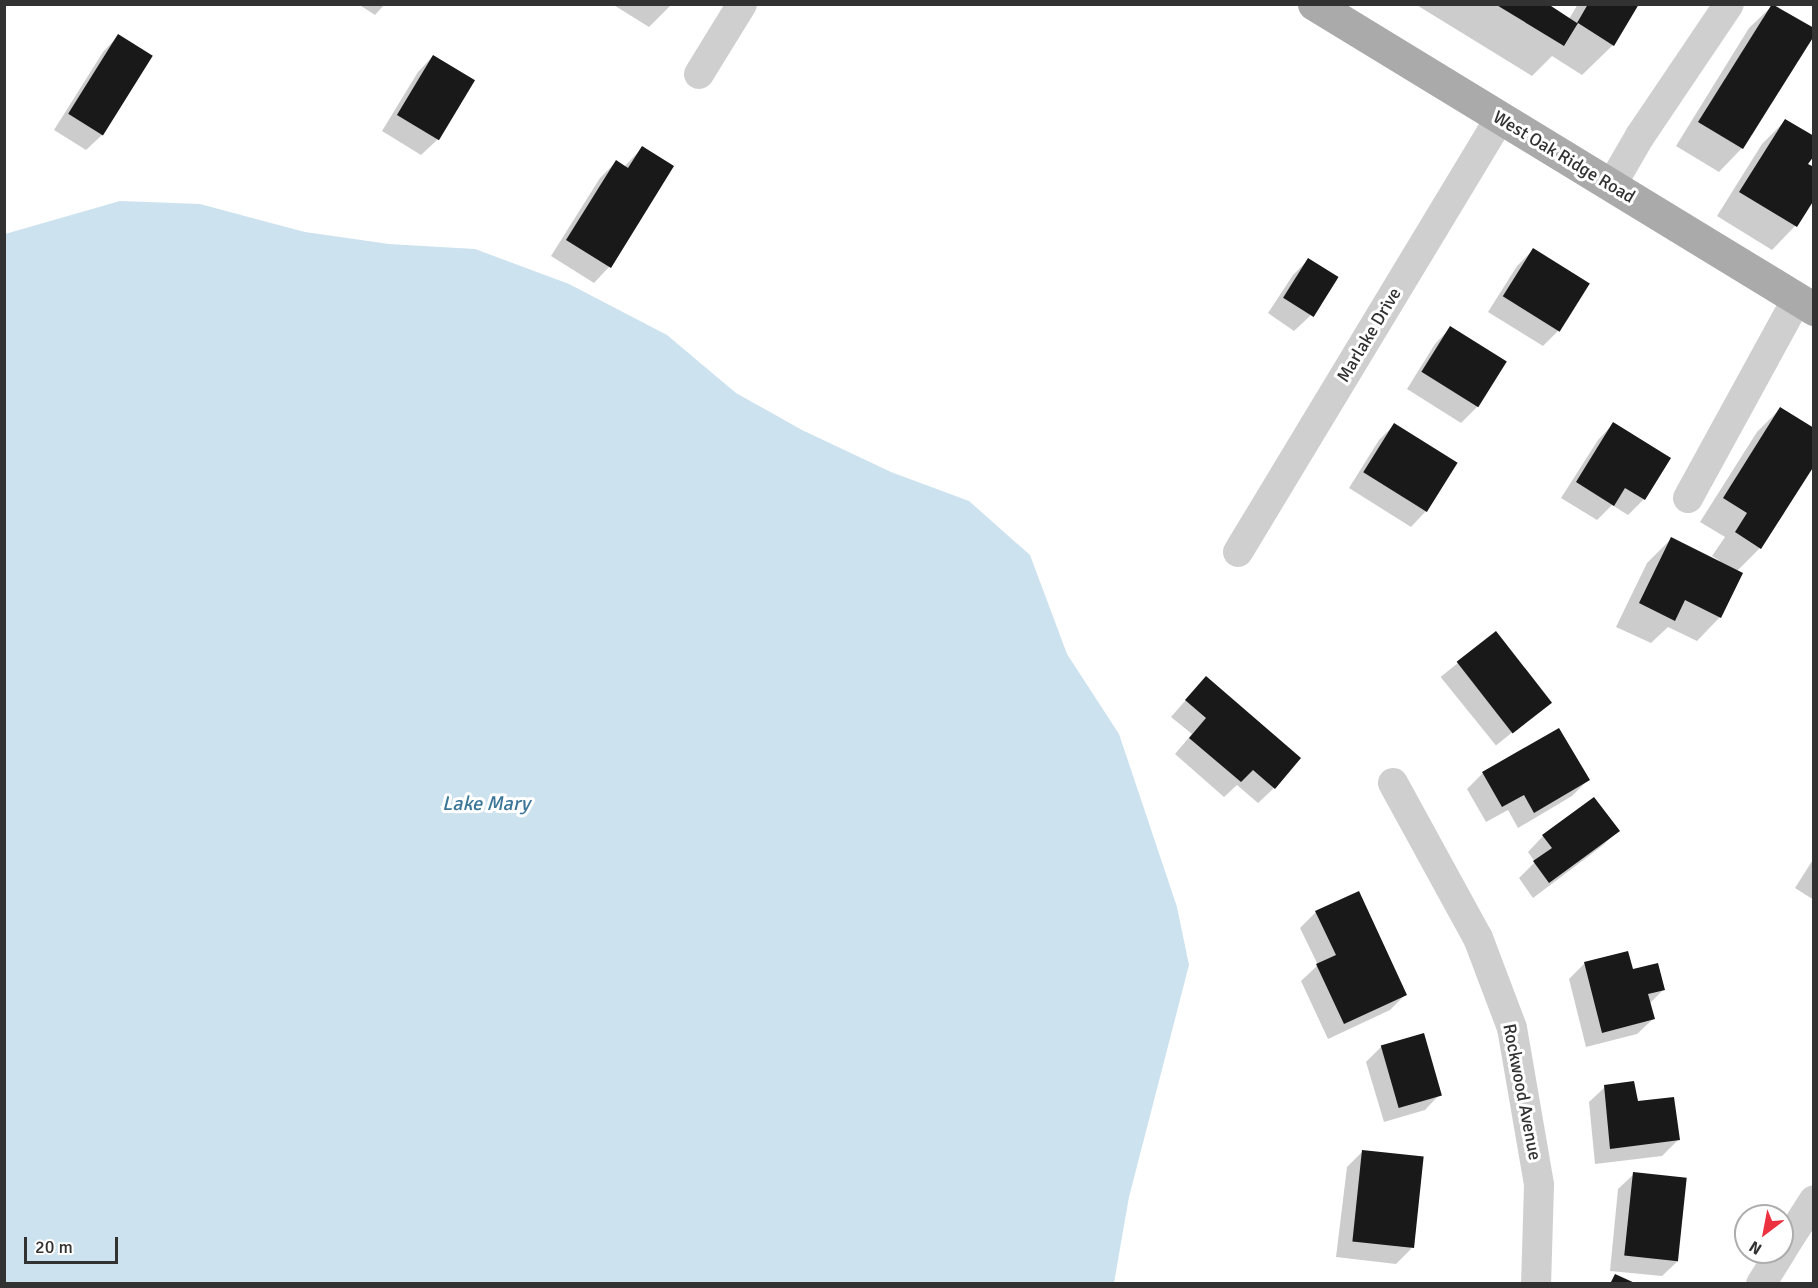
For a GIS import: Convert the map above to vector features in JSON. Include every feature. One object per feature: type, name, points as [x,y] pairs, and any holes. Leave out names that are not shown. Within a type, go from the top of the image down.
[{"type":"main road","name":"West Oak Ridge Road","points":[[1314,4],[1805,304]]},
{"type":"street","points":[[699,74],[742,4]]},
{"type":"street","points":[[1611,186],[1640,136],[1729,4]]},
{"type":"street","name":"Marlake Drive","points":[[1238,552],[1500,118]]},
{"type":"street","points":[[1688,498],[1805,304]]},
{"type":"street","name":"Rockwood Avenue","points":[[1393,783],[1478,938],[1512,1028],[1539,1185],[1536,1284]]},
{"type":"street","points":[[1794,1240],[1814,1200]]},
{"type":"street","points":[[1761,1284],[1776,1264]]},
{"type":"water","name":"Lake Mary","points":[[120,201],[200,204],[305,232],[389,244],[475,249],[569,284],[667,335],[736,393],[802,430],[891,472],[969,501],[1030,555],[1067,654],[1119,734],[1177,907],[1189,965],[1129,1197],[1114,1283],[5,1283],[5,234]]},
{"type":"building","points":[[1495,4],[1548,4],[1577,23],[1588,4],[1639,4],[1614,46],[1578,23],[1564,46]]},
{"type":"building","points":[[1772,4],[1814,28],[1814,36],[1743,149],[1698,122]]},
{"type":"building","points":[[118,34],[153,56],[103,135],[68,114]]},
{"type":"building","points":[[433,55],[475,80],[439,140],[397,115]]},
{"type":"building","points":[[1785,119],[1814,136],[1814,156],[1808,164],[1814,167],[1814,200],[1797,227],[1739,192]]},
{"type":"building","points":[[642,146],[674,166],[611,268],[566,240],[616,160],[628,168]]},
{"type":"building","points":[[1533,248],[1590,284],[1560,332],[1503,296]]},
{"type":"building","points":[[1308,258],[1339,277],[1314,317],[1283,298]]},
{"type":"building","points":[[1450,326],[1507,362],[1478,407],[1421,372]]},
{"type":"building","points":[[1780,407],[1814,428],[1814,466],[1761,549],[1735,532],[1747,513],[1723,498]]},
{"type":"building","points":[[1613,422],[1671,458],[1645,500],[1625,488],[1614,506],[1576,482]]},
{"type":"building","points":[[1394,423],[1458,463],[1427,512],[1363,472]]},
{"type":"building","points":[[1671,537],[1743,573],[1721,618],[1685,600],[1675,621],[1639,603]]},
{"type":"building","points":[[1496,631],[1552,703],[1513,733],[1457,662]]},
{"type":"building","points":[[1206,676],[1301,758],[1275,789],[1253,770],[1241,782],[1189,738],[1206,718],[1185,700]]},
{"type":"building","points":[[1559,728],[1590,780],[1534,813],[1524,795],[1502,807],[1482,772]]},
{"type":"building","points":[[1594,797],[1620,831],[1549,883],[1533,861],[1552,848],[1542,835]]},
{"type":"building","points":[[1359,891],[1407,995],[1344,1024],[1316,964],[1336,955],[1315,911]]},
{"type":"building","points":[[1628,951],[1633,969],[1658,963],[1665,990],[1648,994],[1655,1019],[1602,1033],[1584,962]]},
{"type":"building","points":[[1424,1033],[1442,1095],[1399,1108],[1381,1045]]},
{"type":"building","points":[[1634,1081],[1638,1101],[1674,1097],[1680,1140],[1610,1149],[1604,1085]]},
{"type":"building","points":[[1362,1150],[1424,1156],[1414,1248],[1352,1241]]},
{"type":"building","points":[[1633,1172],[1687,1178],[1678,1261],[1624,1256]]},
{"type":"building","points":[[1615,1274],[1637,1284],[1610,1284]]}]
